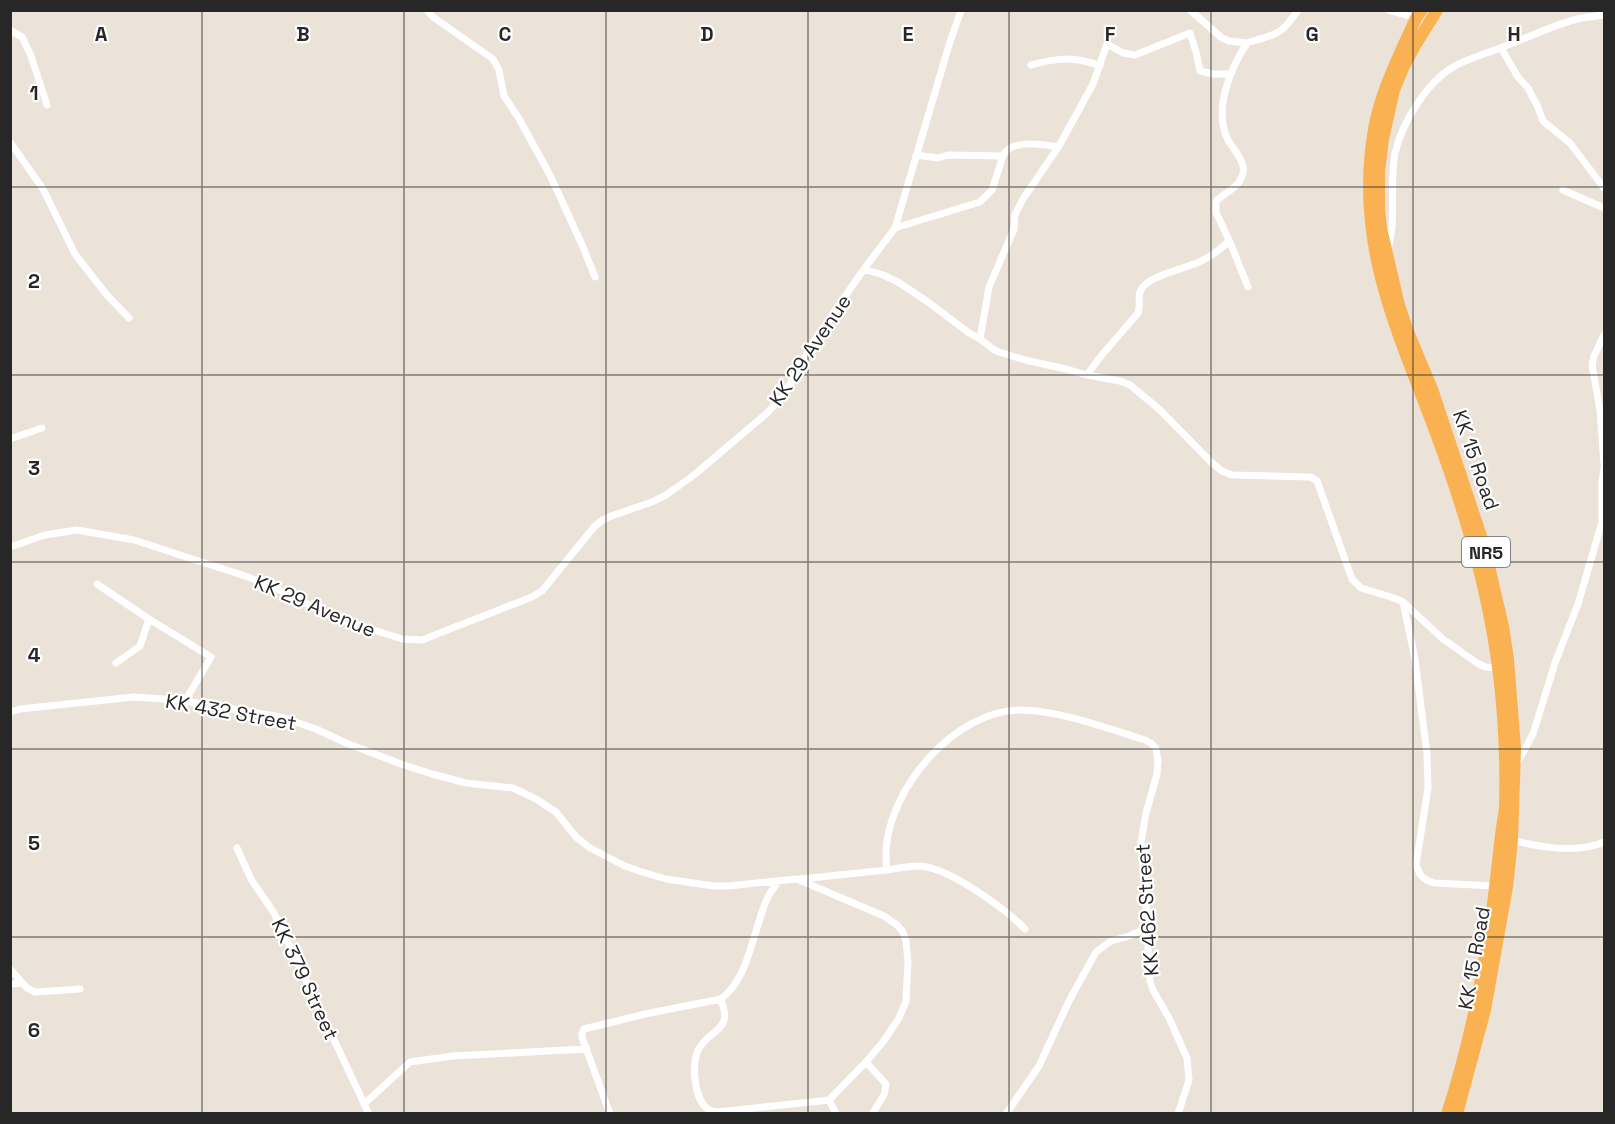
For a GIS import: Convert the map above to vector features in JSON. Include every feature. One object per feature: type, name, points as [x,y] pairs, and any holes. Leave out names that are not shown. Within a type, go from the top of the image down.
[{"type":"highway","name":"KK 15 Road","points":[[1437,10],[1404,66],[1388,115],[1379,171],[1378,194],[1381,228],[1407,329],[1432,389],[1484,545],[1503,626],[1508,659],[1515,767],[1512,840],[1466,1047],[1447,1113]]},
{"type":"highway","name":"KK 15 Road","points":[[1419,14],[1390,76],[1374,129],[1369,191],[1371,231],[1393,321],[1466,524],[1486,599],[1499,668],[1505,748],[1501,886],[1485,1010],[1457,1113]]},
{"type":"street","points":[[427,10],[433,17],[497,64],[504,96],[550,175],[584,247],[595,277]]},
{"type":"street","points":[[895,228],[961,10]]},
{"type":"street","points":[[1190,10],[1222,38],[1247,43],[1278,34],[1298,10]]},
{"type":"street","points":[[1388,10],[1419,14]]},
{"type":"street","points":[[1387,253],[1393,229],[1395,153],[1408,119],[1433,83],[1453,67],[1501,48],[1577,19],[1605,15]]},
{"type":"street","points":[[10,30],[22,38],[31,56],[46,105]]},
{"type":"street","points":[[980,339],[989,288],[1014,229],[1015,215],[1093,84],[1107,44],[1123,53],[1135,55],[1190,33],[1200,71],[1213,75],[1230,74]]},
{"type":"street","points":[[1247,43],[1230,74],[1223,104],[1223,127],[1243,163],[1244,171],[1237,185],[1218,199],[1216,212],[1248,287]]},
{"type":"street","points":[[1501,48],[1538,105],[1542,121],[1570,143],[1605,188]]},
{"type":"street","points":[[1031,65],[1048,60],[1071,59],[1100,66]]},
{"type":"street","points":[[10,142],[43,189],[75,254],[106,294],[129,318]]},
{"type":"street","points":[[895,228],[980,202],[992,190],[1003,156],[1009,147],[1038,143],[1057,147]]},
{"type":"street","points":[[916,155],[938,158],[948,155],[1003,156]]},
{"type":"street","points":[[1563,190],[1605,208]]},
{"type":"street","name":"KK 29 Avenue","points":[[10,547],[45,535],[77,530],[134,540],[248,577],[333,617],[402,639],[422,640],[542,591],[601,521],[666,495],[753,426],[784,395],[812,344],[895,228]]},
{"type":"street","points":[[1087,375],[1138,313],[1140,291],[1143,287],[1156,277],[1200,261],[1218,251],[1229,241]]},
{"type":"street","points":[[864,269],[898,282],[969,333],[1005,355],[1120,381],[1135,389],[1159,409],[1221,471],[1232,475],[1311,477],[1315,479],[1356,585],[1403,602],[1443,639],[1477,663],[1485,667],[1499,668]]},
{"type":"street","points":[[1605,335],[1592,365],[1600,410],[1605,464]]},
{"type":"street","points":[[10,439],[42,428]]},
{"type":"street","points":[[1515,767],[1533,734],[1552,672],[1578,604],[1603,522],[1602,482],[1605,468]]},
{"type":"street","points":[[97,584],[211,657],[185,701]]},
{"type":"street","points":[[1403,602],[1414,659],[1427,754],[1428,788],[1416,865],[1419,876],[1434,883],[1501,886]]},
{"type":"street","points":[[116,663],[140,646],[149,619]]},
{"type":"street","name":"KK 432 Street","points":[[10,711],[134,697],[185,701],[281,717],[432,774],[466,783],[513,788],[556,812],[576,837],[590,848],[642,872],[666,879],[714,886],[779,881]]},
{"type":"street","name":"KK 462 Street","points":[[887,870],[886,851],[889,832],[895,813],[907,789],[935,750],[978,720],[1010,711],[1040,712],[1080,720],[1152,744],[1156,749],[1157,774],[1141,842],[1148,928],[1148,966],[1153,990],[1187,1058],[1189,1080],[1178,1113]]},
{"type":"street","points":[[1512,840],[1545,848],[1584,847],[1605,842]]},
{"type":"street","name":"KK 379 Street","points":[[237,848],[251,879],[274,913],[369,1113]]},
{"type":"street","points":[[610,1113],[582,1033],[584,1029],[721,999],[728,994],[740,976],[769,895],[779,881],[921,866],[941,872],[984,896],[1025,929]]},
{"type":"street","points":[[721,999],[725,1014],[723,1023],[699,1048],[694,1066],[694,1080],[702,1103],[709,1110],[717,1112],[829,1100],[866,1062],[899,1018],[906,1002],[908,962],[903,932],[884,916],[797,879]]},
{"type":"street","points":[[1006,1113],[1039,1066],[1069,1001],[1096,952],[1111,941],[1148,928]]},
{"type":"street","points":[[10,969],[27,988],[35,993],[80,989]]},
{"type":"street","points":[[10,984],[22,983]]},
{"type":"street","points":[[364,1104],[410,1062],[453,1056],[587,1049]]},
{"type":"street","points":[[866,1062],[886,1084],[884,1095],[872,1113]]},
{"type":"street","points":[[829,1100],[836,1113]]}]
